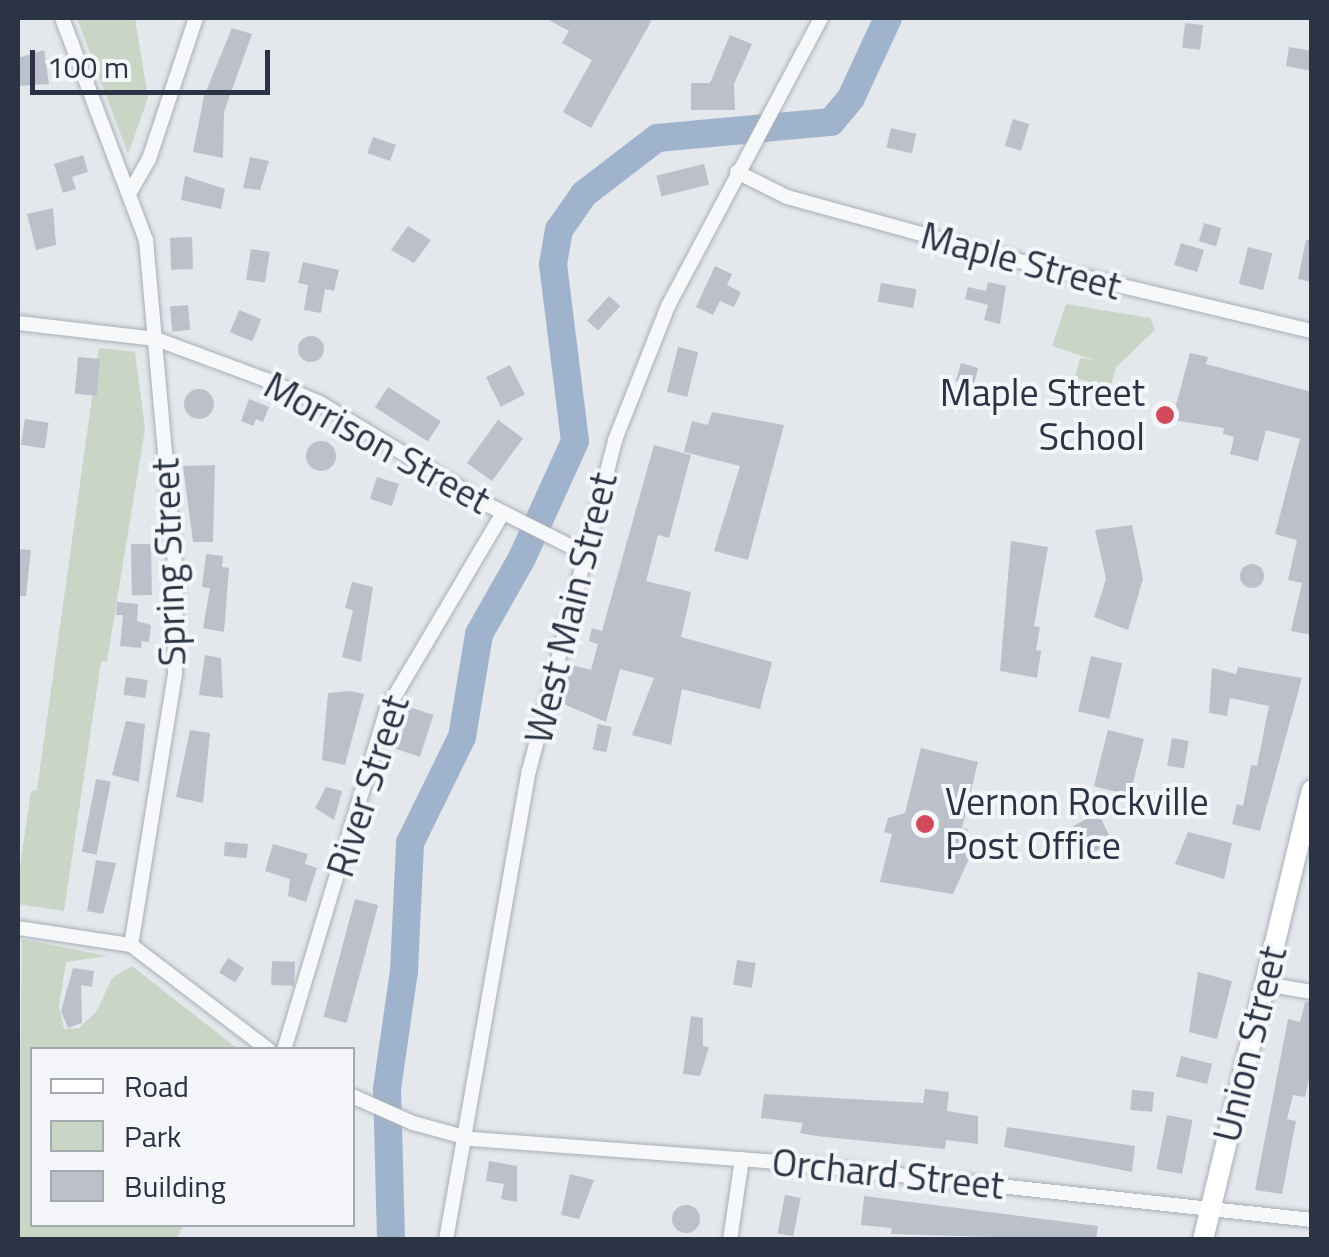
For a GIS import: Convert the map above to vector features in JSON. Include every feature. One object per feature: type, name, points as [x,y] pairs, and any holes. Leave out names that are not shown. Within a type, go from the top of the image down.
[{"type":"main road","name":"Union Street","points":[[1203,1240],[1312,790]]},
{"type":"street","name":"Spring Street","points":[[62,18],[146,240],[156,338],[177,652],[131,945]]},
{"type":"street","points":[[130,192],[149,159],[196,18]]},
{"type":"street","name":"West Main Street","points":[[446,1240],[524,800],[584,553],[636,378],[737,172],[821,18]]},
{"type":"street","name":"Maple Street","points":[[737,172],[787,197],[1105,285],[1206,302],[1312,331]]},
{"type":"street","name":"Morrison Street","points":[[18,323],[156,338],[320,403],[503,513]]},
{"type":"street","points":[[503,513],[584,553]]},
{"type":"street","name":"River Street","points":[[285,1047],[387,709],[503,513]]},
{"type":"street","points":[[18,928],[131,945],[265,1047]]},
{"type":"street","points":[[1264,984],[1312,992]]},
{"type":"street","points":[[355,1097],[413,1124],[464,1138]]},
{"type":"street","name":"Orchard Street","points":[[464,1138],[742,1159],[1312,1220]]},
{"type":"street","points":[[730,1240],[742,1159]]},
{"type":"green space","points":[[77,18],[135,18],[148,98],[128,154]]},
{"type":"green space","points":[[1066,304],[1150,318],[1155,330],[1116,367],[1110,388],[1075,378],[1080,358],[1094,360],[1052,346]]},
{"type":"green space","points":[[99,348],[135,352],[145,429],[107,661],[101,662],[64,911],[18,904],[18,880],[31,791],[37,790]]},
{"type":"green space","points":[[22,939],[107,956],[66,962],[59,1006],[64,1029],[79,1028],[97,1011],[112,978],[132,966],[235,1047],[30,1047],[30,1227],[182,1227],[177,1239],[18,1239]]},
{"type":"building","points":[[545,18],[653,18],[591,128],[563,112],[592,60],[562,43],[569,31]]},
{"type":"building","points":[[1185,23],[1203,25],[1200,50],[1182,48]]},
{"type":"building","points":[[232,28],[252,34],[224,112],[223,158],[193,152],[204,96]]},
{"type":"building","points":[[730,35],[752,44],[734,84],[735,110],[691,110],[691,83],[710,83]]},
{"type":"building","points":[[1289,47],[1312,51],[1312,71],[1286,66]]},
{"type":"building","points":[[44,50],[49,84],[18,86],[18,58]]},
{"type":"building","points":[[1013,119],[1029,124],[1021,151],[1005,146]]},
{"type":"building","points":[[891,128],[916,134],[912,153],[887,147]]},
{"type":"building","points":[[373,137],[396,145],[390,161],[367,153]]},
{"type":"building","points":[[83,155],[88,172],[72,177],[76,189],[63,193],[54,164]]},
{"type":"building","points":[[250,157],[269,161],[260,190],[243,188]]},
{"type":"building","points":[[704,164],[709,184],[662,196],[656,176]]},
{"type":"building","points":[[185,176],[225,189],[221,209],[181,200]]},
{"type":"building","points":[[53,208],[56,245],[36,250],[27,214]]},
{"type":"building","points":[[1204,223],[1221,228],[1216,246],[1199,241]]},
{"type":"building","points":[[408,226],[431,240],[414,263],[391,250]]},
{"type":"building","points":[[192,237],[193,269],[171,270],[170,238]]},
{"type":"building","points":[[1306,240],[1312,240],[1312,282],[1298,279]]},
{"type":"building","points":[[1181,243],[1204,250],[1197,272],[1174,265]]},
{"type":"building","points":[[1248,247],[1272,253],[1263,290],[1239,284]]},
{"type":"building","points":[[251,249],[270,252],[265,283],[246,280]]},
{"type":"building","points":[[303,262],[339,270],[334,291],[325,289],[321,313],[304,310],[308,285],[298,283]]},
{"type":"building","points":[[715,266],[732,274],[727,285],[741,292],[734,307],[720,301],[713,315],[696,307]]},
{"type":"building","points":[[988,282],[1006,286],[1000,324],[984,320],[988,305],[965,299],[968,287],[986,291]]},
{"type":"building","points":[[881,283],[916,289],[913,308],[878,302]]},
{"type":"building","points":[[609,296],[620,306],[598,331],[587,321]]},
{"type":"building","points":[[188,305],[190,330],[172,331],[170,307]]},
{"type":"building","points":[[239,310],[261,319],[252,341],[230,332]]},
{"type":"building","points":[[311,336],[320,340],[324,349],[320,358],[311,362],[302,358],[298,349],[302,340]]},
{"type":"building","points":[[678,347],[698,352],[687,397],[667,392]]},
{"type":"building","points":[[1190,353],[1208,357],[1206,364],[1312,392],[1312,635],[1291,631],[1302,583],[1288,580],[1297,540],[1275,534],[1300,439],[1266,430],[1258,461],[1230,454],[1234,437],[1223,434],[1224,428],[1172,420]]},
{"type":"building","points":[[78,357],[100,359],[97,396],[75,394]]},
{"type":"building","points":[[961,363],[978,368],[973,386],[956,381]]},
{"type":"building","points":[[510,365],[525,394],[501,407],[486,377]]},
{"type":"building","points":[[388,387],[441,421],[428,441],[375,407]]},
{"type":"building","points":[[199,389],[209,394],[214,404],[209,414],[199,419],[189,414],[184,404],[189,394]]},
{"type":"building","points":[[249,399],[269,407],[263,422],[256,419],[253,426],[241,421]]},
{"type":"building","points":[[712,412],[784,425],[748,560],[714,551],[740,466],[684,452],[692,421],[708,425]]},
{"type":"building","points":[[25,419],[49,423],[45,448],[21,445]]},
{"type":"building","points":[[498,420],[523,438],[492,481],[467,463]]},
{"type":"building","points":[[321,441],[332,445],[336,456],[332,467],[321,471],[310,467],[306,456],[310,445]]},
{"type":"building","points":[[654,445],[691,455],[669,538],[658,535],[646,581],[691,592],[681,637],[772,662],[760,709],[682,689],[671,745],[632,735],[654,678],[620,669],[606,722],[561,703],[571,665],[591,670],[598,644],[589,641],[592,628],[602,631]]},
{"type":"building","points":[[215,465],[213,542],[193,542],[183,466]]},
{"type":"building","points":[[377,477],[399,484],[392,506],[370,499]]},
{"type":"building","points":[[1132,525],[1143,579],[1128,630],[1094,617],[1106,579],[1095,530]]},
{"type":"building","points":[[1011,541],[1048,547],[1034,626],[1040,627],[1037,678],[1000,671]]},
{"type":"building","points":[[131,544],[151,544],[152,595],[132,595]]},
{"type":"building","points":[[18,549],[31,550],[26,596],[18,596]]},
{"type":"building","points":[[206,554],[223,556],[222,567],[229,568],[224,632],[203,628],[210,588],[202,587]]},
{"type":"building","points":[[1252,564],[1261,567],[1261,585],[1252,588],[1243,585],[1240,576],[1243,567]]},
{"type":"building","points":[[352,582],[373,587],[361,662],[342,657],[353,610],[345,608]]},
{"type":"building","points":[[117,602],[138,604],[137,621],[151,625],[149,642],[142,641],[141,648],[120,646],[123,615],[116,615]]},
{"type":"building","points":[[205,655],[221,658],[223,698],[199,695]]},
{"type":"building","points":[[1091,656],[1122,663],[1109,719],[1078,712]]},
{"type":"building","points":[[1238,667],[1302,678],[1260,831],[1232,824],[1237,804],[1243,806],[1251,765],[1257,766],[1269,706],[1230,698],[1227,716],[1209,713],[1212,668],[1236,674]]},
{"type":"building","points":[[126,677],[148,680],[145,698],[123,695]]},
{"type":"building","points":[[328,693],[364,694],[345,765],[322,760]]},
{"type":"building","points":[[403,705],[433,715],[420,757],[389,747]]},
{"type":"building","points":[[126,721],[145,724],[139,782],[112,775]]},
{"type":"building","points":[[598,724],[612,727],[606,752],[593,749]]},
{"type":"building","points":[[190,730],[210,733],[203,803],[176,797]]},
{"type":"building","points":[[1108,730],[1144,739],[1130,795],[1094,786]]},
{"type":"building","points":[[1172,738],[1189,741],[1184,769],[1167,766]]},
{"type":"building","name":"Vernon Rockville Post Office","points":[[921,748],[978,762],[962,828],[968,829],[963,852],[971,854],[953,894],[880,882],[892,834],[884,832],[888,818],[905,813]]},
{"type":"building","points":[[96,779],[111,782],[97,855],[82,852]]},
{"type":"building","points":[[326,787],[342,791],[334,820],[315,808]]},
{"type":"building","points":[[1098,813],[1113,842],[1088,855],[1073,826]]},
{"type":"building","points":[[1188,832],[1232,843],[1224,879],[1175,864]]},
{"type":"building","points":[[225,842],[248,844],[247,858],[224,856]]},
{"type":"building","points":[[273,844],[308,854],[305,864],[317,868],[306,902],[288,896],[290,879],[265,871]]},
{"type":"building","points":[[96,860],[116,863],[103,914],[87,911]]},
{"type":"building","points":[[355,899],[378,905],[347,1023],[323,1017]]},
{"type":"building","points":[[228,958],[244,968],[235,982],[219,972]]},
{"type":"building","points":[[737,960],[756,963],[752,988],[733,985]]},
{"type":"building","points":[[272,961],[295,962],[294,986],[271,985]]},
{"type":"building","points":[[73,968],[94,971],[92,987],[81,985],[82,1023],[68,1028],[61,1011]]},
{"type":"building","points":[[1198,972],[1232,981],[1217,1039],[1189,1032]]},
{"type":"building","points":[[1305,1002],[1312,1002],[1312,1066],[1305,1097],[1293,1095],[1287,1119],[1296,1121],[1282,1194],[1255,1190],[1288,1019],[1300,1022]]},
{"type":"building","points":[[691,1016],[703,1018],[703,1046],[709,1047],[700,1076],[683,1074]]},
{"type":"building","points":[[1181,1056],[1212,1064],[1207,1084],[1176,1076]]},
{"type":"building","points":[[925,1089],[949,1092],[947,1111],[978,1116],[978,1144],[946,1140],[945,1149],[816,1136],[800,1133],[803,1123],[761,1118],[764,1094],[923,1103]]},
{"type":"building","points":[[1132,1090],[1154,1092],[1152,1112],[1130,1110]]},
{"type":"building","points":[[1167,1115],[1193,1120],[1182,1174],[1157,1169]]},
{"type":"building","points":[[1007,1127],[1135,1146],[1132,1172],[1004,1147]]},
{"type":"building","points":[[489,1161],[517,1166],[517,1202],[501,1199],[504,1184],[486,1181]]},
{"type":"building","points":[[570,1174],[594,1180],[579,1219],[561,1215]]},
{"type":"building","points":[[785,1195],[801,1198],[793,1236],[778,1233]]},
{"type":"building","points":[[864,1196],[1098,1226],[1096,1240],[891,1234],[892,1228],[861,1225]]},
{"type":"building","points":[[686,1205],[696,1209],[700,1219],[696,1229],[686,1233],[676,1229],[672,1219],[676,1209]]},
{"type":"waterway","points":[[391,1240],[387,1089],[404,971],[410,843],[462,737],[479,634],[522,558],[575,441],[553,264],[559,230],[584,194],[657,138],[831,122],[851,98],[888,18]]},
{"type":"place","name":"Maple Street School","points":[[1165,415]]},
{"type":"place","name":"Vernon Rockville Post Office","points":[[925,824]]}]
